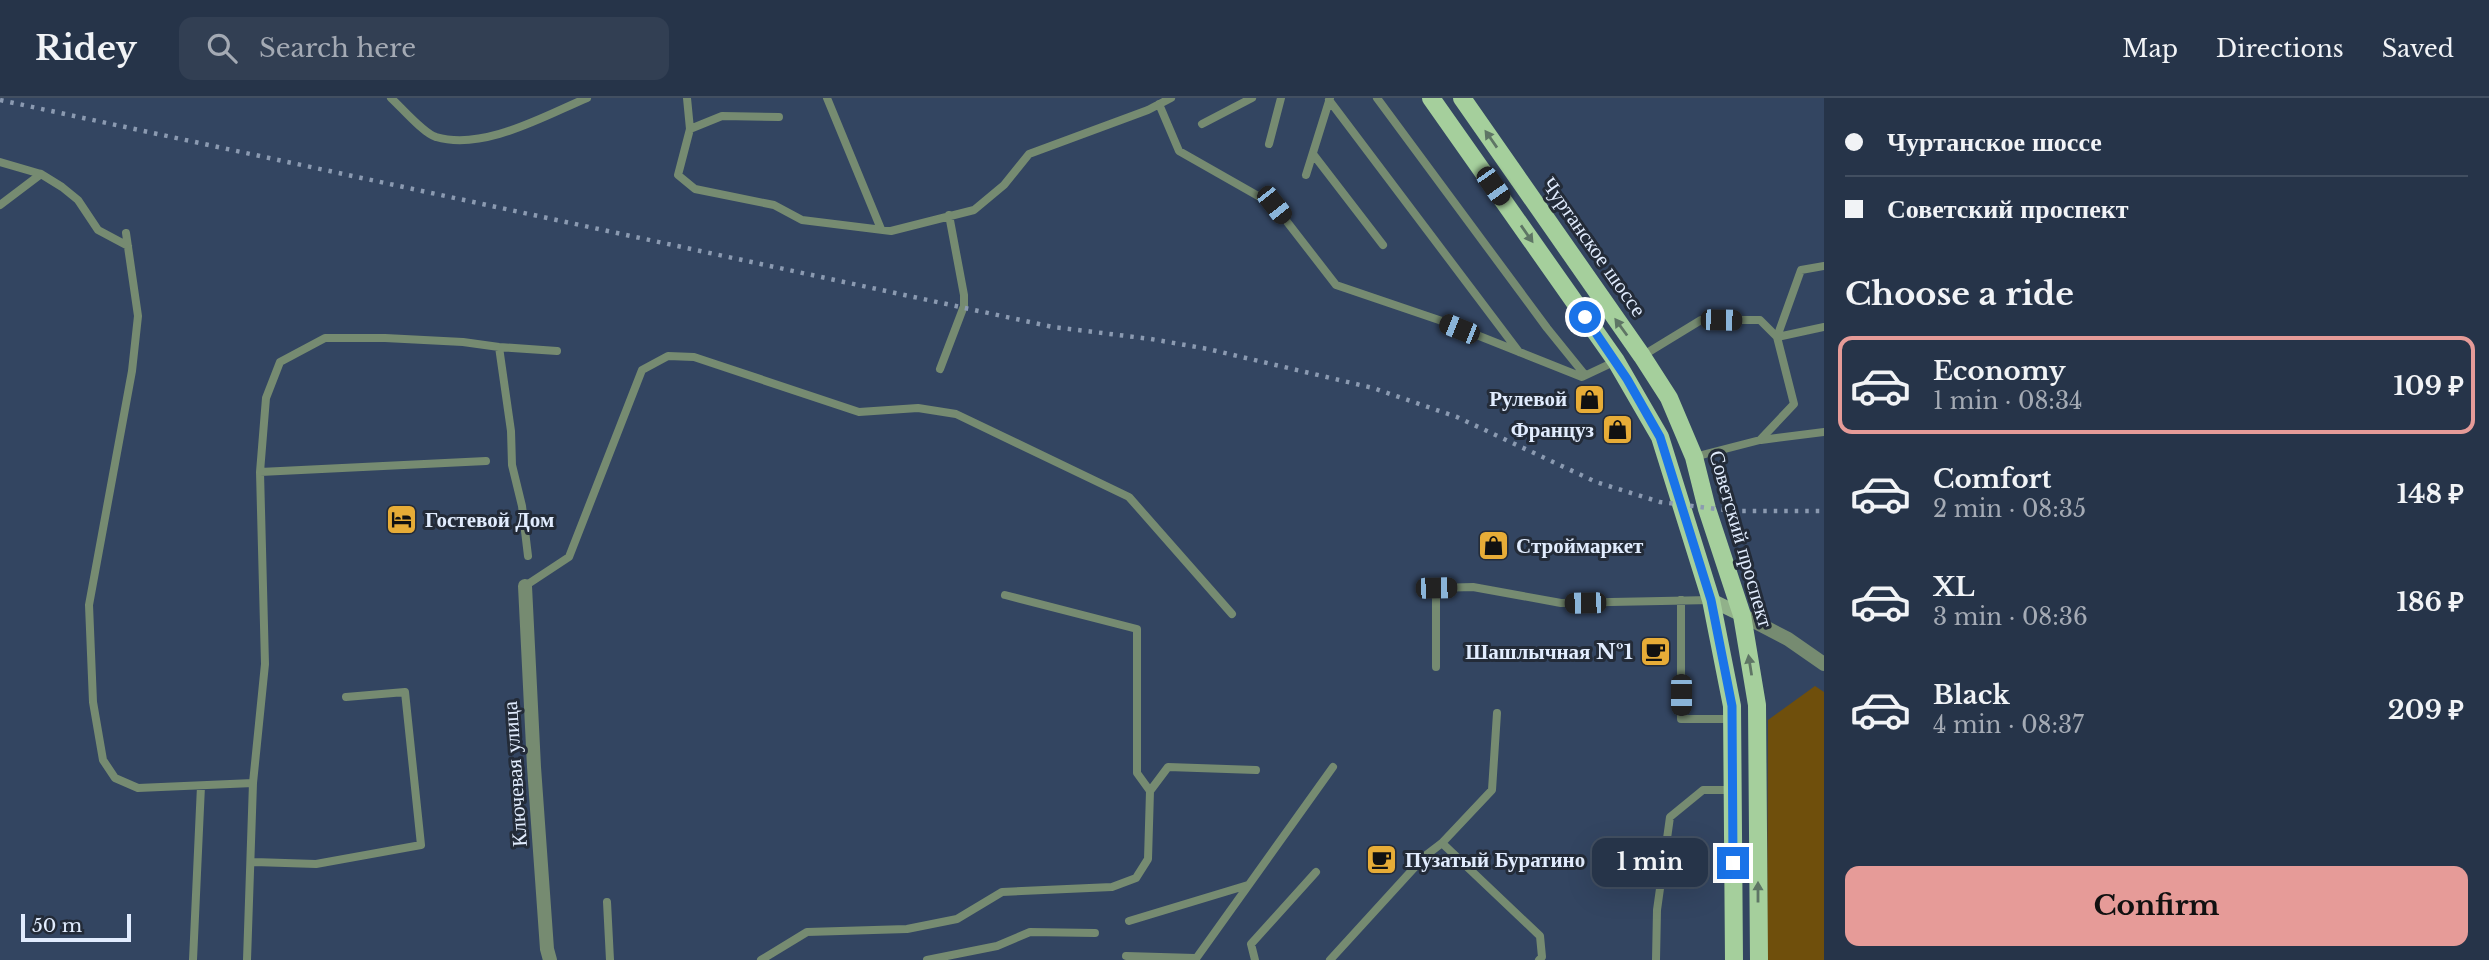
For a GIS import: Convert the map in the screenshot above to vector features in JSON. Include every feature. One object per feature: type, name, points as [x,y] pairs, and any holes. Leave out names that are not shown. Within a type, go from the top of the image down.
[{"type":"main road","points":[[1431,98],[1616,361],[1660,437],[1711,600],[1732,706],[1734,960]]},
{"type":"main road","name":"Чуртанское шоссе","points":[[1462,98],[1642,356],[1669,398],[1682,426]]},
{"type":"main road","name":"Советский проспект","points":[[1682,426],[1742,615],[1757,705],[1759,960]]},
{"type":"main road","points":[[1711,600],[1742,615]]},
{"type":"street","name":"Ключевая улица","points":[[525,586],[534,767],[547,949],[551,960]]},
{"type":"street","points":[[1742,615],[1788,639],[1824,664]]},
{"type":"lane","points":[[391,98],[434,137],[458,140],[499,135],[587,98]]},
{"type":"lane","points":[[687,98],[690,129],[678,175],[695,189],[774,205],[802,220],[891,231],[974,210],[1004,185],[1029,154],[1171,98]]},
{"type":"lane","points":[[827,98],[881,229]]},
{"type":"lane","points":[[1202,124],[1252,98]]},
{"type":"lane","points":[[1269,144],[1281,98]]},
{"type":"lane","points":[[1377,98],[1547,328],[1585,375]]},
{"type":"lane","points":[[1330,99],[1520,354]]},
{"type":"lane","points":[[1306,176],[1330,99]]},
{"type":"lane","points":[[1159,104],[1179,151],[1274,205],[1336,285],[1439,320],[1582,377],[1616,361]]},
{"type":"lane","points":[[690,129],[722,116],[779,117]]},
{"type":"lane","points":[[1313,154],[1383,245]]},
{"type":"lane","points":[[0,162],[41,174],[62,187],[78,200],[103,235],[128,246]]},
{"type":"lane","points":[[0,205],[41,174]]},
{"type":"lane","points":[[940,369],[964,306],[949,215]]},
{"type":"lane","points":[[127,233],[138,316],[132,371],[89,605],[93,702],[103,760],[115,778],[138,788],[253,783]]},
{"type":"lane","points":[[1777,337],[1801,270],[1824,266]]},
{"type":"lane","points":[[1642,356],[1701,320],[1760,320],[1777,337],[1794,404],[1760,440]]},
{"type":"lane","points":[[1777,337],[1824,327]]},
{"type":"lane","points":[[247,960],[253,783],[265,664],[260,472],[266,398],[280,362],[325,338],[463,342],[558,351]]},
{"type":"lane","points":[[499,347],[511,431],[512,465],[522,506],[528,556]]},
{"type":"lane","points":[[525,586],[569,557],[642,370],[668,356],[694,356],[859,412],[918,408],[956,414],[1129,497],[1232,614]]},
{"type":"lane","points":[[1694,457],[1760,440],[1824,432]]},
{"type":"lane","points":[[260,472],[486,461]]},
{"type":"lane","points":[[1436,667],[1436,588],[1473,587],[1561,603],[1711,600]]},
{"type":"lane","points":[[1005,595],[1137,629],[1138,773],[1150,790]]},
{"type":"lane","points":[[1681,600],[1681,719],[1732,719]]},
{"type":"lane","points":[[250,862],[316,864],[421,845],[405,692],[346,697]]},
{"type":"lane","points":[[1331,960],[1425,856],[1442,843],[1492,790],[1497,713]]},
{"type":"lane","points":[[761,960],[807,932],[908,929],[957,919],[1002,892],[1112,887],[1136,878],[1148,859],[1150,790],[1168,767],[1256,770]]},
{"type":"lane","points":[[1126,956],[1195,959],[1333,767]]},
{"type":"lane","points":[[193,960],[201,786]]},
{"type":"lane","points":[[1656,960],[1657,910],[1670,817],[1703,790],[1733,790]]},
{"type":"lane","points":[[1442,843],[1540,936],[1542,957],[1539,960]]},
{"type":"lane","points":[[1255,960],[1251,944],[1316,872]]},
{"type":"lane","points":[[1129,921],[1248,885]]},
{"type":"lane","points":[[607,902],[610,960]]},
{"type":"lane","points":[[927,960],[997,946],[1030,932],[1095,933]]},
{"type":"shaded area","points":[[1815,686],[1824,692],[1824,960],[1767,960],[1768,720]]},
{"type":"railway","points":[[0,100],[1053,327],[1208,349],[1373,388],[1457,417],[1596,482],[1660,502],[1733,511],[1824,511]]},
{"type":"place","name":"Рулевой","points":[[1590,399]]},
{"type":"place","name":"Француз","points":[[1617,430]]},
{"type":"place","name":"Гостевой Дом","points":[[402,520]]},
{"type":"place","name":"Строймаркет","points":[[1493,546]]},
{"type":"place","name":"Шашлычная №1","points":[[1656,652]]},
{"type":"place","name":"Пузатый Буратино","points":[[1382,860]]},
{"type":"route","points":[[1585,317],[1616,361],[1660,437],[1711,600],[1732,706],[1733,863]]}]
